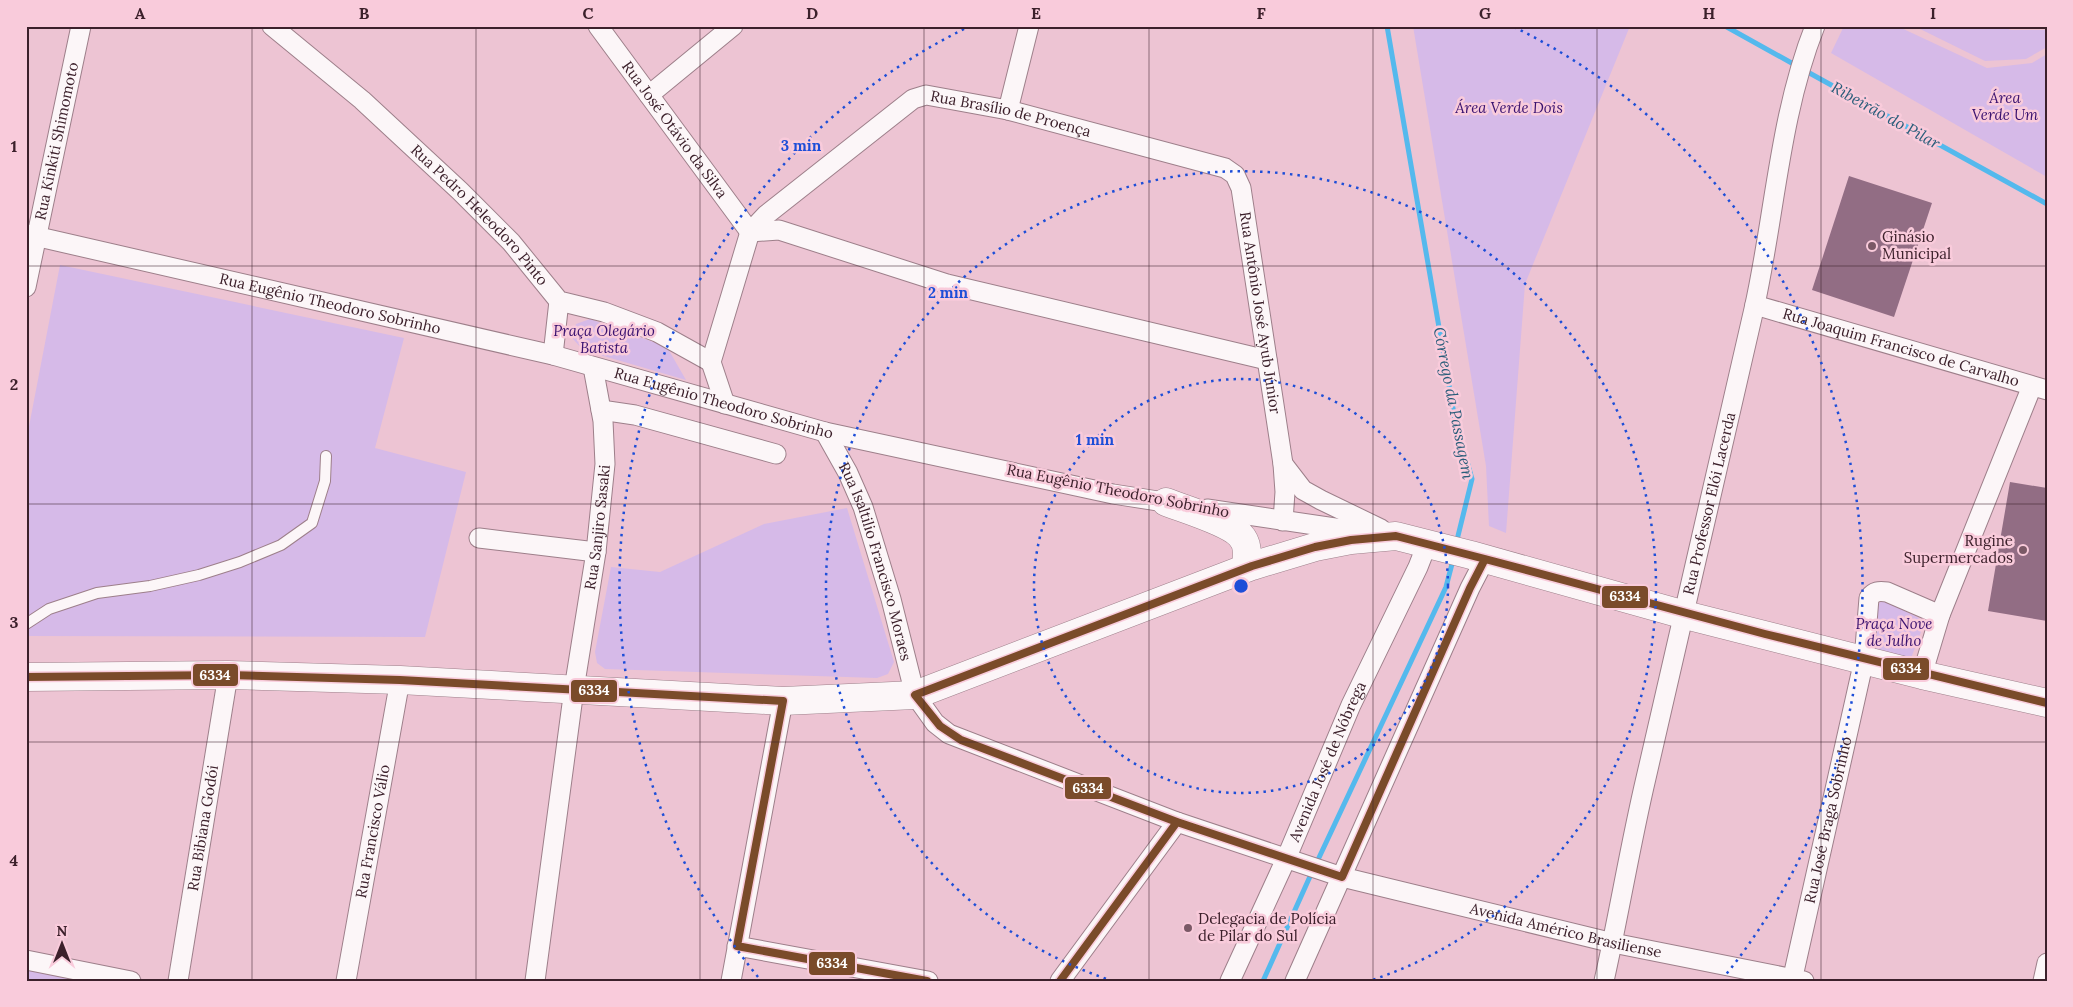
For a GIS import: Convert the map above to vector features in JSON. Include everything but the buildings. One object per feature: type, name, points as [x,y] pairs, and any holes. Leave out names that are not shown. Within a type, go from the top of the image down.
[{"type":"main road","points":[[1166,502],[1227,526],[1240,535],[1246,544],[1248,554],[1246,568]]},
{"type":"main road","points":[[26,677],[228,675],[400,680],[783,701],[915,695],[1246,568],[1316,547],[1351,540],[1396,536],[1685,615],[1922,675],[2047,703]]},
{"type":"street","name":"Rua Kinkiti Shimomoto","points":[[26,287],[32,235],[81,26]]},
{"type":"street","name":"Rua Pedro Heleodoro Pinto","points":[[272,26],[362,100],[460,191],[511,242],[559,300],[604,312],[657,332],[711,362]]},
{"type":"street","name":"Rua José Otávio da Silva","points":[[598,26],[750,232]]},
{"type":"street","points":[[649,95],[733,26]]},
{"type":"street","points":[[1008,110],[1029,26]]},
{"type":"street","name":"Rua Professor Elói Lacerda","points":[[1604,981],[1645,780],[1685,615],[1755,305],[1782,140],[1796,85],[1812,35]]},
{"type":"street","name":"Rua Brasílio de Proença","points":[[711,362],[750,232],[766,215],[913,99],[926,95],[1008,110],[1225,168]]},
{"type":"street","name":"Rua Antônio José Ayub Júnior","points":[[1225,168],[1235,175],[1241,188],[1283,464],[1285,492],[1284,521]]},
{"type":"street","points":[[750,232],[780,230],[947,284],[1267,360]]},
{"type":"street","name":"Rua Eugênio Theodoro Sobrinho","points":[[32,235],[553,355],[825,432],[1113,494],[1284,521],[1396,536]]},
{"type":"street","points":[[553,355],[559,300]]},
{"type":"street","name":"Rua Joaquim Francisco de Carvalho","points":[[1755,305],[2039,388]]},
{"type":"street","points":[[711,362],[724,404]]},
{"type":"street","name":"Rua Sanjiro Sasaki","points":[[534,981],[574,689],[596,552],[605,464],[601,410],[593,367]]},
{"type":"street","points":[[1922,675],[1940,615],[2039,388]]},
{"type":"street","points":[[601,410],[635,414],[776,454]]},
{"type":"street","name":"Rua Isaltilio Francisco Moraes","points":[[825,432],[848,473],[863,507],[892,599],[915,695]]},
{"type":"street","name":"Rua Antônio José Ayub Júnior","points":[[1283,464],[1303,490],[1396,536]]},
{"type":"street","points":[[479,538],[596,552]]},
{"type":"street","name":"Avenida José de Nóbrega","points":[[1230,981],[1293,861],[1351,705],[1418,567],[1433,545]]},
{"type":"street","points":[[1295,981],[1335,874],[1470,588],[1478,557]]},
{"type":"street","points":[[1864,660],[1869,598],[1873,593],[1887,592],[1940,615]]},
{"type":"street","name":"Rua José Braga Sobrinho","points":[[1796,980],[1864,660]]},
{"type":"street","name":"Rua Bibiana Godói","points":[[178,981],[228,675]]},
{"type":"street","name":"Rua Francisco Válio","points":[[346,981],[400,680]]},
{"type":"street","points":[[915,695],[934,723],[949,734],[1177,822],[1293,861]]},
{"type":"street","points":[[731,981],[783,701]]},
{"type":"street","points":[[1060,981],[1177,822]]},
{"type":"street","name":"Avenida Américo Brasiliense","points":[[1293,861],[1335,874],[1613,943],[1796,980]]},
{"type":"street","points":[[738,946],[928,981]]},
{"type":"street","points":[[26,960],[131,981]]},
{"type":"street","points":[[2043,981],[2047,963]]},
{"type":"lane","points":[[26,624],[48,609],[97,593],[150,586],[199,575],[240,562],[281,545],[312,523],[325,481],[326,456]]},
{"type":"green space","name":"Área Verde Dois","points":[[1413,26],[1630,26],[1525,284],[1506,533],[1489,526],[1486,466]]},
{"type":"green space","name":"Área Verde Um","points":[[1844,26],[1897,26],[1987,68],[2032,63],[2047,54],[2047,177],[1831,53]]},
{"type":"green space","points":[[1914,26],[1999,26],[2011,30],[2047,30],[2047,47],[2026,59],[1985,61]]},
{"type":"green space","points":[[60,265],[404,338],[375,448],[466,472],[425,637],[26,636],[26,442]]},
{"type":"green space","name":"Praça Olegário Batista","points":[[590,319],[667,347],[686,380],[583,350],[573,339],[576,324]]},
{"type":"green space","points":[[847,508],[894,662],[888,674],[877,678],[605,669],[597,663],[595,652],[611,567],[660,572],[764,524]]},
{"type":"green space","name":"Praça Nove de Julho","points":[[1883,600],[1925,621],[1910,661],[1865,650],[1875,607]]},
{"type":"green space","points":[[26,965],[89,981],[26,981]]},
{"type":"waterway","name":"Córrego da Passagem","points":[[1387,26],[1455,420],[1472,479],[1456,544]]},
{"type":"waterway","name":"Ribeirão do Pilar","points":[[1725,26],[1797,66]]},
{"type":"waterway","name":"Ribeirão do Pilar","points":[[1804,70],[2047,204]]},
{"type":"waterway","name":"Córrego da Passagem","points":[[1316,864],[1446,587],[1453,560]]},
{"type":"waterway","name":"Córrego da Passagem","points":[[1263,981],[1312,872]]},
{"type":"transit line","name":"6334","points":[[1396,536],[1485,559],[1470,588],[1342,877],[1177,822],[961,740],[940,726],[915,695],[1252,566],[1315,547],[1351,540],[1396,536]]},
{"type":"transit line","name":"6334","points":[[1485,559],[1765,634],[2047,703]]},
{"type":"transit line","name":"6334","points":[[26,677],[228,675],[400,680],[783,701]]},
{"type":"transit line","name":"6334","points":[[737,946],[783,701]]},
{"type":"transit line","name":"6334","points":[[1060,981],[1177,822]]},
{"type":"transit line","name":"6334","points":[[737,946],[927,981]]},
{"type":"place","name":"Ginásio Municipal","points":[[1872,246]]},
{"type":"place","name":"Rugine Supermercados","points":[[2023,550]]},
{"type":"place","name":"Delegacia de Polícia de Pilar do Sul","points":[[1188,928]]}]
